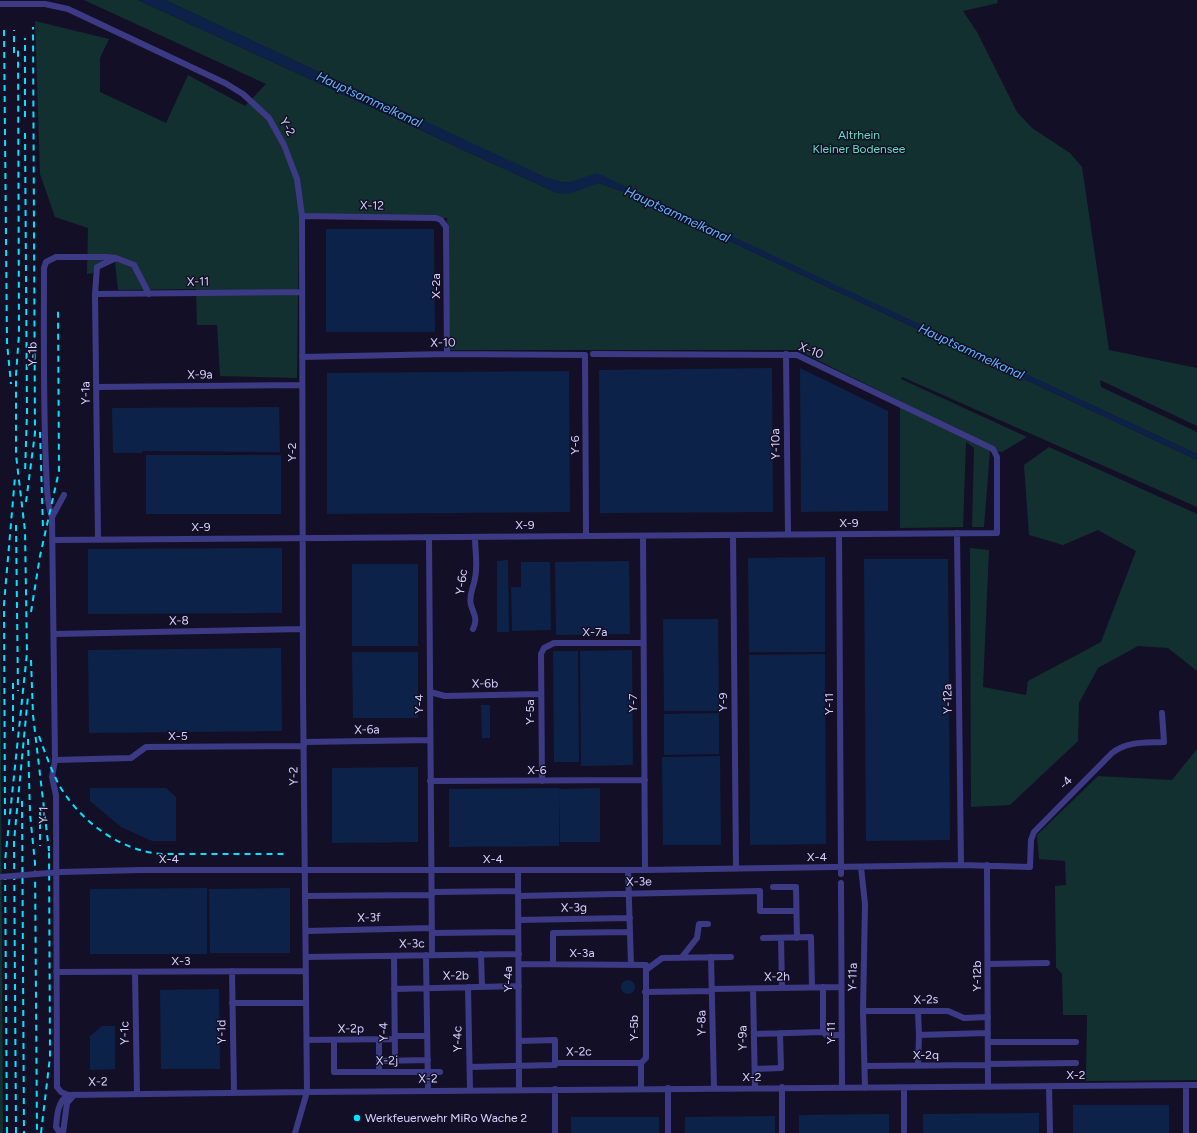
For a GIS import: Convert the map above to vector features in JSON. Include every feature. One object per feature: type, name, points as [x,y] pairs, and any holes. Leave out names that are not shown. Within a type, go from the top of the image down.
[{"type":"street","name":"Y-2","points":[[0,4],[45,4],[68,9],[225,83],[243,94],[269,118],[284,145],[297,179],[302,216],[307,1092]]},
{"type":"street","name":"X-12","points":[[302,216],[436,218],[441,220]]},
{"type":"street","name":"X-2a","points":[[441,220],[446,227],[447,354]]},
{"type":"street","name":"Y-1b","points":[[53,540],[46,452],[44,268],[46,262],[56,257],[116,258],[134,264],[149,294]]},
{"type":"street","name":"Y-1a","points":[[98,539],[95,294],[97,267],[116,258]]},
{"type":"street","name":"X-11","points":[[95,294],[302,292]]},
{"type":"street","name":"X-10","points":[[302,357],[447,354],[585,354]]},
{"type":"street","name":"Y-6","points":[[585,354],[586,536]]},
{"type":"street","name":"X-10","points":[[593,354],[797,355],[993,449],[997,457],[997,533]]},
{"type":"street","name":"Y-10a","points":[[786,354],[788,534]]},
{"type":"street","name":"X-9a","points":[[97,387],[302,385]]},
{"type":"street","points":[[52,517],[64,495]]},
{"type":"street","name":"Y-12a","points":[[956,533],[961,865]]},
{"type":"street","name":"X-9","points":[[53,540],[997,533]]},
{"type":"street","name":"Y-11","points":[[839,534],[841,871]]},
{"type":"street","name":"Y-9","points":[[733,535],[736,869]]},
{"type":"street","name":"Y-7","points":[[643,536],[645,870]]},
{"type":"street","name":"Y-4","points":[[429,537],[431,870]]},
{"type":"street","name":"Y-6c","points":[[473,629],[476,623],[475,614],[470,604],[471,589],[476,577],[475,537]]},
{"type":"street","name":"Y-1","points":[[53,540],[54,760],[52,777],[56,795],[56,1083],[59,1090]]},
{"type":"street","name":"X-8","points":[[54,634],[304,629]]},
{"type":"street","name":"X-7a","points":[[547,645],[554,643],[644,643]]},
{"type":"street","name":"Y-5a","points":[[542,781],[541,654],[547,645]]},
{"type":"street","name":"X-6b","points":[[430,692],[445,696],[541,694]]},
{"type":"street","name":"-4","points":[[987,865],[1030,867],[1031,840],[1034,832],[1112,753],[1119,747],[1128,744],[1164,742],[1162,713]]},
{"type":"street","name":"X-6a","points":[[304,744],[430,740]]},
{"type":"street","name":"X-5","points":[[54,760],[131,758],[146,747],[304,744]]},
{"type":"street","name":"X-6","points":[[430,782],[645,780]]},
{"type":"street","name":"X-4","points":[[0,877],[141,870],[736,869],[841,871],[861,867],[987,865]]},
{"type":"street","name":"Y-12b","points":[[987,865],[988,1086]]},
{"type":"street","name":"Y-11a","points":[[861,867],[865,904],[863,1011],[865,1088]]},
{"type":"street","points":[[428,1090],[426,988],[432,931],[431,870]]},
{"type":"street","name":"Y-4a","points":[[518,870],[519,1089]]},
{"type":"street","points":[[628,870],[631,964]]},
{"type":"street","name":"Y-11","points":[[841,883],[842,1087]]},
{"type":"street","points":[[773,887],[796,887],[797,938]]},
{"type":"street","name":"X-3e","points":[[306,896],[518,893],[629,894],[760,891],[760,911],[796,911]]},
{"type":"street","name":"X-3g","points":[[518,920],[630,918]]},
{"type":"street","points":[[682,957],[697,938],[699,924],[708,924]]},
{"type":"street","name":"X-3f","points":[[306,931],[518,932]]},
{"type":"street","points":[[553,964],[553,933],[630,932]]},
{"type":"street","points":[[763,938],[811,937],[812,987]]},
{"type":"street","points":[[781,938],[782,988]]},
{"type":"street","points":[[481,954],[482,987]]},
{"type":"street","name":"X-3c","points":[[306,957],[518,954]]},
{"type":"street","name":"Y-4","points":[[394,956],[395,1060]]},
{"type":"street","name":"Y-8a","points":[[712,957],[714,1088]]},
{"type":"street","points":[[646,967],[662,958],[731,958]]},
{"type":"street","points":[[988,964],[1047,963]]},
{"type":"street","name":"X-3a","points":[[519,964],[631,964],[646,967]]},
{"type":"street","name":"Y-5b","points":[[641,1089],[641,1063],[646,1058],[646,967]]},
{"type":"street","name":"Y-1d","points":[[232,971],[234,1092]]},
{"type":"street","name":"X-3","points":[[56,972],[306,972]]},
{"type":"street","name":"Y-1c","points":[[135,972],[137,1093]]},
{"type":"street","name":"X-2b","points":[[394,988],[519,986]]},
{"type":"street","name":"Y-4c","points":[[468,987],[470,1090]]},
{"type":"street","points":[[822,987],[823,1032]]},
{"type":"street","name":"X-2h","points":[[646,992],[842,987]]},
{"type":"street","name":"Y-9a","points":[[753,989],[755,1088]]},
{"type":"street","points":[[232,1002],[306,1004]]},
{"type":"street","name":"X-2s","points":[[863,1011],[948,1011],[964,1018],[988,1018]]},
{"type":"street","points":[[918,1012],[918,1066]]},
{"type":"street","points":[[754,1034],[823,1032],[826,1035],[842,1035]]},
{"type":"street","points":[[755,1069],[781,1068],[780,1033]]},
{"type":"street","points":[[919,1035],[988,1034]]},
{"type":"street","name":"X-2p","points":[[307,1040],[379,1040],[427,1036]]},
{"type":"street","name":"X-2j","points":[[334,1040],[334,1072],[440,1072]]},
{"type":"street","points":[[379,1040],[379,1072]]},
{"type":"street","points":[[519,1041],[555,1040],[555,1063]]},
{"type":"street","points":[[988,1042],[1076,1042]]},
{"type":"street","points":[[379,1060],[428,1060]]},
{"type":"street","name":"X-2c","points":[[519,1066],[555,1065],[555,1063],[641,1063]]},
{"type":"street","name":"X-2q","points":[[865,1066],[1076,1063]]},
{"type":"street","points":[[470,1067],[519,1066]]},
{"type":"street","points":[[1186,1085],[1186,1133]]},
{"type":"street","name":"X-2","points":[[59,1090],[71,1095],[519,1089],[904,1088],[1197,1085]]},
{"type":"street","points":[[1049,1086],[1050,1133]]},
{"type":"street","points":[[668,1088],[668,1133]]},
{"type":"street","points":[[782,1088],[782,1133]]},
{"type":"street","points":[[904,1088],[904,1133]]},
{"type":"street","points":[[555,1089],[555,1133]]},
{"type":"street","points":[[295,1133],[307,1092]]},
{"type":"street","points":[[61,1133],[67,1103],[71,1095]]},
{"type":"green space","points":[[84,0],[138,0],[557,193],[599,183],[629,194],[1197,460],[1197,507],[902,377],[901,379],[1027,437],[1002,452],[990,450],[984,527],[972,527],[974,448],[966,442],[963,527],[900,528],[900,401],[797,350],[450,350],[447,218],[299,216],[297,378],[220,376],[217,325],[197,325],[196,289],[118,290],[115,262],[97,263],[93,273],[87,274],[88,228],[55,217],[40,174],[35,21],[109,39],[100,58],[100,92],[166,123],[188,75],[245,106],[266,84]]},
{"type":"green space","name":"Altrhein Kleiner Bodensee","points":[[165,0],[997,0],[998,3],[963,11],[977,32],[1017,112],[1032,128],[1070,153],[1082,167],[1109,350],[1197,368],[1197,426],[1100,380],[1101,387],[1197,432],[1197,454],[597,175],[573,182],[556,183]]},
{"type":"green space","points":[[1049,447],[1197,514],[1197,671],[1168,648],[1138,646],[1098,668],[1079,703],[1078,741],[1010,805],[971,807],[970,548],[989,550],[983,687],[1026,695],[1028,681],[1101,642],[1136,551],[1098,530],[1063,545],[1029,535],[1024,465]]},
{"type":"green space","points":[[0,576],[3,1133],[0,1133]]},
{"type":"green space","points":[[1197,749],[1197,1080],[1086,1081],[1087,1015],[1063,1015],[1062,974],[1056,967],[1055,886],[1066,885],[1065,861],[1039,859],[1037,835],[1098,776],[1172,780]]},
{"type":"water","name":"Hauptsammelkanal","points":[[138,0],[165,0],[545,177],[567,183],[597,173],[1197,454],[1197,460],[629,194],[599,183],[568,194],[557,193]]},
{"type":"water","points":[[326,229],[434,229],[435,332],[326,332]]},
{"type":"water","points":[[772,368],[773,512],[600,513],[599,370]]},
{"type":"water","points":[[800,368],[888,411],[888,511],[801,512]]},
{"type":"water","points":[[569,371],[570,512],[327,514],[327,373]]},
{"type":"water","points":[[279,407],[280,452],[142,451],[142,453],[113,453],[112,408]]},
{"type":"water","points":[[146,455],[281,455],[281,514],[146,514]]},
{"type":"water","points":[[282,548],[282,613],[88,614],[88,549]]},
{"type":"water","points":[[825,557],[825,652],[749,652],[748,558]]},
{"type":"water","points":[[864,559],[948,559],[950,840],[866,841]]},
{"type":"water","points":[[508,560],[509,632],[497,632],[497,561]]},
{"type":"water","points":[[629,561],[630,634],[556,635],[555,562]]},
{"type":"water","points":[[521,562],[550,562],[551,630],[512,631],[511,587],[521,587]]},
{"type":"water","points":[[352,564],[418,564],[418,646],[352,646]]},
{"type":"water","points":[[663,619],[718,619],[719,711],[664,711]]},
{"type":"water","points":[[281,648],[282,731],[89,733],[88,650]]},
{"type":"water","points":[[632,650],[633,765],[581,766],[580,651]]},
{"type":"water","points":[[553,651],[578,651],[579,762],[554,762]]},
{"type":"water","points":[[352,652],[418,652],[418,718],[353,718]]},
{"type":"water","points":[[825,654],[826,844],[750,845],[749,655]]},
{"type":"water","points":[[481,705],[490,705],[490,738],[482,738]]},
{"type":"water","points":[[719,713],[719,754],[664,755],[664,714]]},
{"type":"water","points":[[720,756],[721,845],[663,845],[662,757]]},
{"type":"water","points":[[418,767],[418,842],[332,843],[332,768]]},
{"type":"water","points":[[90,788],[166,788],[176,797],[176,841],[152,841],[121,827],[90,801]]},
{"type":"water","points":[[559,788],[559,846],[449,847],[449,789]]},
{"type":"water","points":[[600,788],[600,842],[560,842],[559,789]]},
{"type":"water","points":[[207,888],[207,954],[90,954],[90,889]]},
{"type":"water","points":[[290,888],[290,953],[210,953],[209,889]]},
{"type":"water","points":[[625,980],[631,980],[635,984],[635,990],[631,994],[625,994],[621,990],[621,984]]},
{"type":"water","points":[[219,989],[220,1069],[161,1069],[160,990]]},
{"type":"water","points":[[102,1026],[115,1026],[115,1069],[90,1070],[90,1036]]},
{"type":"water","points":[[1073,1105],[1169,1105],[1169,1133],[1073,1133]]},
{"type":"water","points":[[1039,1113],[1039,1133],[923,1133],[923,1114]]},
{"type":"water","points":[[889,1114],[889,1133],[799,1133],[799,1115]]},
{"type":"water","points":[[775,1116],[775,1133],[685,1133],[685,1117]]},
{"type":"water","points":[[571,1117],[659,1117],[659,1133],[571,1133]]},
{"type":"railway","points":[[26,502],[35,433],[33,27]]},
{"type":"railway","points":[[4,30],[7,343],[11,384]]},
{"type":"railway","points":[[14,30],[14,53]]},
{"type":"railway","points":[[25,38],[25,117]]},
{"type":"railway","points":[[7,1133],[5,861],[27,653],[25,531],[16,455],[16,375],[19,334],[18,47]]},
{"type":"railway","points":[[25,133],[27,412],[25,473]]},
{"type":"railway","points":[[31,612],[40,556],[59,471],[58,308]]},
{"type":"railway","points":[[40,432],[43,528]]},
{"type":"railway","points":[[5,815],[4,604],[15,477]]},
{"type":"railway","points":[[16,525],[18,691]]},
{"type":"railway","points":[[31,660],[33,715],[49,851]]},
{"type":"railway","points":[[13,683],[13,731]]},
{"type":"railway","points":[[16,1133],[14,841],[28,696]]},
{"type":"railway","points":[[39,736],[56,779],[68,798],[78,811],[90,822],[116,840],[146,852],[162,854],[285,854]]},
{"type":"railway","points":[[28,739],[30,814],[35,863],[37,1133]]},
{"type":"railway","points":[[22,801],[24,1133]]},
{"type":"railway","points":[[40,812],[40,846]]},
{"type":"railway","points":[[41,1133],[50,1057],[49,846]]},
{"type":"place","name":"Werkfeuerwehr MiRo Wache 2","points":[[357,1118]]}]
